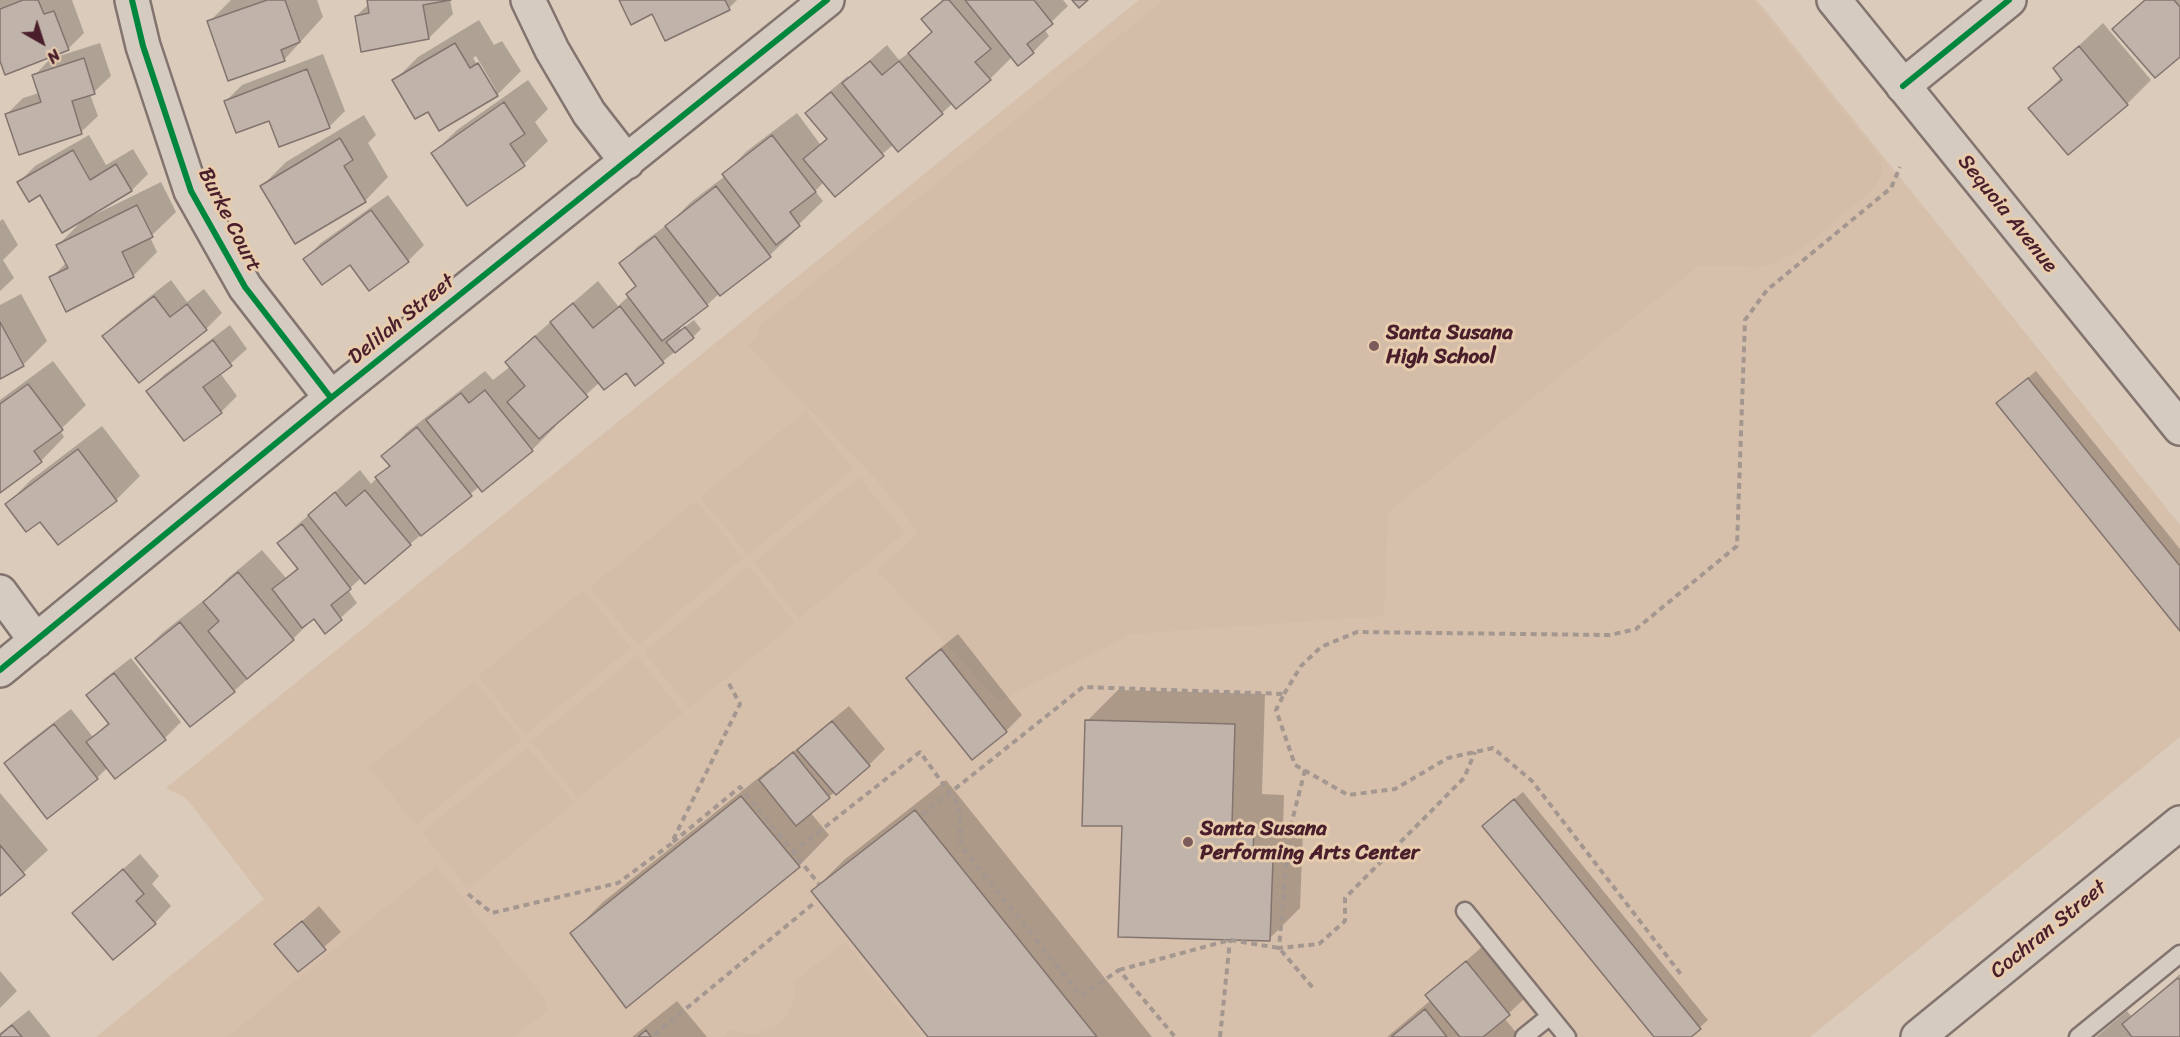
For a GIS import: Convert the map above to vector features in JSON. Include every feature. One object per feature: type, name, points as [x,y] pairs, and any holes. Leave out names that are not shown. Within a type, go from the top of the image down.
[{"type":"street","name":"Burke Court","points":[[132,0],[143,46],[191,191],[245,287],[331,399]]},
{"type":"street","points":[[528,0],[552,50],[589,113],[627,162]]},
{"type":"street","name":"Delilah Street","points":[[0,670],[331,399],[827,0]]},
{"type":"street","name":"Sequoia Avenue","points":[[1834,0],[2180,428]]},
{"type":"street","points":[[1903,86],[2009,0]]},
{"type":"street","points":[[0,592],[36,641]]},
{"type":"street","name":"Cochran Street","points":[[1918,1037],[2180,823]]},
{"type":"lane","points":[[1465,911],[1567,1037]]},
{"type":"lane","points":[[2078,1037],[2180,954]]},
{"type":"lane","points":[[1524,1037],[1550,1016]]},
{"type":"path","points":[[1683,977],[1532,781],[1493,748],[1448,758],[1395,789],[1348,795],[1295,765],[1276,710],[1301,666],[1321,647],[1357,632],[1610,635],[1636,629],[1737,546],[1745,320],[1767,290],[1891,188],[1900,167]]},
{"type":"path","points":[[671,844],[740,704],[728,682]]},
{"type":"path","points":[[922,815],[1083,687],[1284,694]]},
{"type":"path","points":[[792,853],[920,752],[959,806],[961,846],[1081,996],[1119,970],[1230,940],[1280,948],[1319,944],[1345,921],[1345,898],[1464,778],[1474,752]]},
{"type":"path","points":[[1305,770],[1289,834],[1280,948],[1313,988]]},
{"type":"path","points":[[468,894],[492,913],[618,883],[671,844],[740,787],[819,884]]},
{"type":"path","points":[[654,1035],[813,904]]},
{"type":"path","points":[[1220,1037],[1230,940]]},
{"type":"path","points":[[1119,970],[1175,1037]]},
{"type":"shaded area","name":"Santa Susana High School","points":[[1139,0],[1757,0],[2180,525],[2180,737],[1810,1037],[96,1037],[264,899],[187,799],[166,788]]},
{"type":"shaded area","points":[[1164,0],[1753,0],[1881,159],[1883,172],[1874,188],[1799,251],[1764,267],[1699,266],[1388,512],[1384,616],[1132,634],[999,701],[877,570],[919,533],[881,485],[748,345],[761,334],[757,328]]},
{"type":"shaded area","points":[[806,411],[853,469],[748,555],[700,497]]},
{"type":"shaded area","points":[[859,477],[905,533],[799,618],[754,562]]},
{"type":"shaded area","points":[[696,501],[743,558],[638,645],[590,587]]},
{"type":"shaded area","points":[[749,566],[795,623],[689,708],[644,652]]},
{"type":"shaded area","points":[[584,590],[631,648],[525,734],[478,676]]},
{"type":"shaded area","points":[[637,656],[683,713],[578,798],[531,741]]},
{"type":"shaded area","points":[[475,681],[522,739],[416,825],[369,767]]},
{"type":"shaded area","points":[[528,747],[574,803],[468,889],[422,832]]},
{"type":"shaded area","points":[[436,866],[548,1003],[545,1006],[548,1010],[514,1037],[227,1037]]},
{"type":"shaded area","points":[[845,942],[922,1037],[722,1037],[731,1029],[754,1035],[775,1027],[786,1018],[792,1005],[795,997],[794,986],[797,983],[795,981]]},
{"type":"building","points":[[23,0],[38,0],[44,14],[54,11],[69,50],[5,75],[0,61],[0,9]]},
{"type":"building","points":[[267,0],[285,0],[300,42],[281,50],[285,61],[228,81],[207,21]]},
{"type":"building","points":[[367,0],[451,0],[423,5],[429,39],[361,52],[355,16],[369,13]]},
{"type":"building","points":[[619,0],[725,0],[730,10],[665,41],[652,14],[631,25]]},
{"type":"building","points":[[944,0],[949,0],[991,49],[975,62],[991,80],[956,109],[908,53],[932,32],[921,19]]},
{"type":"building","points":[[965,0],[1034,0],[1053,24],[1027,44],[1034,53],[1018,66]]},
{"type":"building","points":[[1072,0],[1088,0],[1079,8]]},
{"type":"building","points":[[2145,0],[2174,0],[2180,7],[2180,57],[2155,78],[2112,29]]},
{"type":"building","points":[[455,43],[470,68],[478,63],[498,96],[439,131],[428,112],[415,119],[392,80]]},
{"type":"building","points":[[2079,46],[2128,105],[2068,155],[2028,108],[2062,80],[2053,68]]},
{"type":"building","points":[[84,58],[95,94],[72,101],[82,134],[19,155],[5,114],[41,102],[32,75]]},
{"type":"building","points":[[870,61],[882,75],[899,61],[943,114],[898,152],[842,83]]},
{"type":"building","points":[[307,69],[330,128],[279,147],[269,121],[236,133],[224,101]]},
{"type":"building","points":[[831,92],[884,156],[835,197],[803,159],[827,139],[805,113]]},
{"type":"building","points":[[504,102],[525,134],[510,144],[525,166],[467,206],[431,153]]},
{"type":"building","points":[[772,135],[816,192],[790,212],[800,226],[776,245],[722,174]]},
{"type":"building","points":[[340,138],[353,160],[344,166],[366,202],[295,244],[260,186]]},
{"type":"building","points":[[73,150],[90,180],[116,164],[132,191],[62,233],[40,195],[29,202],[17,182]]},
{"type":"building","points":[[716,186],[771,257],[720,296],[665,226]]},
{"type":"building","points":[[137,205],[153,237],[122,252],[134,277],[66,312],[49,277],[68,268],[56,245]]},
{"type":"building","points":[[371,210],[409,262],[369,291],[350,265],[322,285],[303,259]]},
{"type":"building","points":[[655,236],[708,306],[662,341],[626,294],[636,286],[619,263]]},
{"type":"building","points":[[154,296],[170,317],[187,304],[207,330],[139,383],[102,336]]},
{"type":"building","points":[[573,303],[593,328],[620,306],[664,363],[635,386],[626,373],[604,390],[550,322]]},
{"type":"building","points":[[0,322],[24,366],[0,379]]},
{"type":"building","points":[[685,327],[694,338],[675,353],[666,342]]},
{"type":"building","points":[[535,336],[588,397],[539,439],[507,402],[525,386],[505,362]]},
{"type":"building","points":[[213,340],[232,366],[203,387],[222,413],[184,441],[146,391]]},
{"type":"building","points":[[2028,378],[2180,566],[2180,631],[1996,403]]},
{"type":"building","points":[[28,384],[63,430],[34,451],[42,462],[0,493],[0,404]]},
{"type":"building","points":[[485,390],[533,451],[482,492],[426,420],[461,393],[469,403]]},
{"type":"building","points":[[417,427],[472,496],[421,536],[375,477],[390,466],[381,456]]},
{"type":"building","points":[[78,449],[117,501],[58,545],[40,522],[26,532],[5,504]]},
{"type":"building","points":[[365,490],[411,545],[365,584],[308,515],[335,492],[346,506]]},
{"type":"building","points":[[302,524],[351,589],[331,605],[342,620],[325,634],[314,619],[302,628],[272,589],[298,569],[277,543]]},
{"type":"building","points":[[238,572],[294,640],[247,679],[208,631],[219,621],[203,602]]},
{"type":"building","points":[[180,622],[235,692],[190,727],[135,658]]},
{"type":"building","points":[[941,649],[1007,732],[972,760],[906,678]]},
{"type":"building","points":[[114,673],[166,740],[115,779],[86,742],[109,724],[86,695]]},
{"type":"building","name":"Santa Susana Performing Arts Center","points":[[1085,720],[1235,724],[1232,824],[1254,825],[1253,858],[1273,859],[1270,941],[1118,937],[1122,826],[1082,826]]},
{"type":"building","points":[[832,721],[870,766],[836,795],[797,750]]},
{"type":"building","points":[[54,724],[98,779],[47,819],[4,763]]},
{"type":"building","points":[[793,752],[830,798],[796,826],[759,780]]},
{"type":"building","points":[[741,796],[800,867],[626,1008],[570,933]]},
{"type":"building","points":[[1514,799],[1701,1029],[1691,1037],[1654,1037],[1482,826]]},
{"type":"building","points":[[915,810],[1097,1037],[928,1037],[811,891]]},
{"type":"building","points":[[0,845],[25,875],[0,896]]},
{"type":"building","points":[[123,869],[144,894],[136,901],[156,924],[113,960],[72,913]]},
{"type":"building","points":[[302,921],[326,950],[298,972],[274,944]]},
{"type":"building","points":[[1466,961],[1510,1015],[1483,1037],[1460,1037],[1425,995]]},
{"type":"building","points":[[2178,978],[2180,980],[2180,1037],[2132,1037],[2122,1024]]},
{"type":"building","points":[[1425,1009],[1447,1037],[1391,1037]]},
{"type":"building","points":[[12,1025],[22,1037],[0,1037],[0,1035]]},
{"type":"building","points":[[646,1030],[651,1037],[638,1037]]},
{"type":"cycle path","points":[[132,0],[143,46],[191,191],[245,287],[331,398]]},
{"type":"cycle path","points":[[0,670],[331,398],[827,0]]},
{"type":"cycle path","points":[[1903,86],[2009,0]]},
{"type":"place","name":"Santa Susana High School","points":[[1374,346]]},
{"type":"place","name":"Santa Susana Performing Arts Center","points":[[1188,842]]}]
